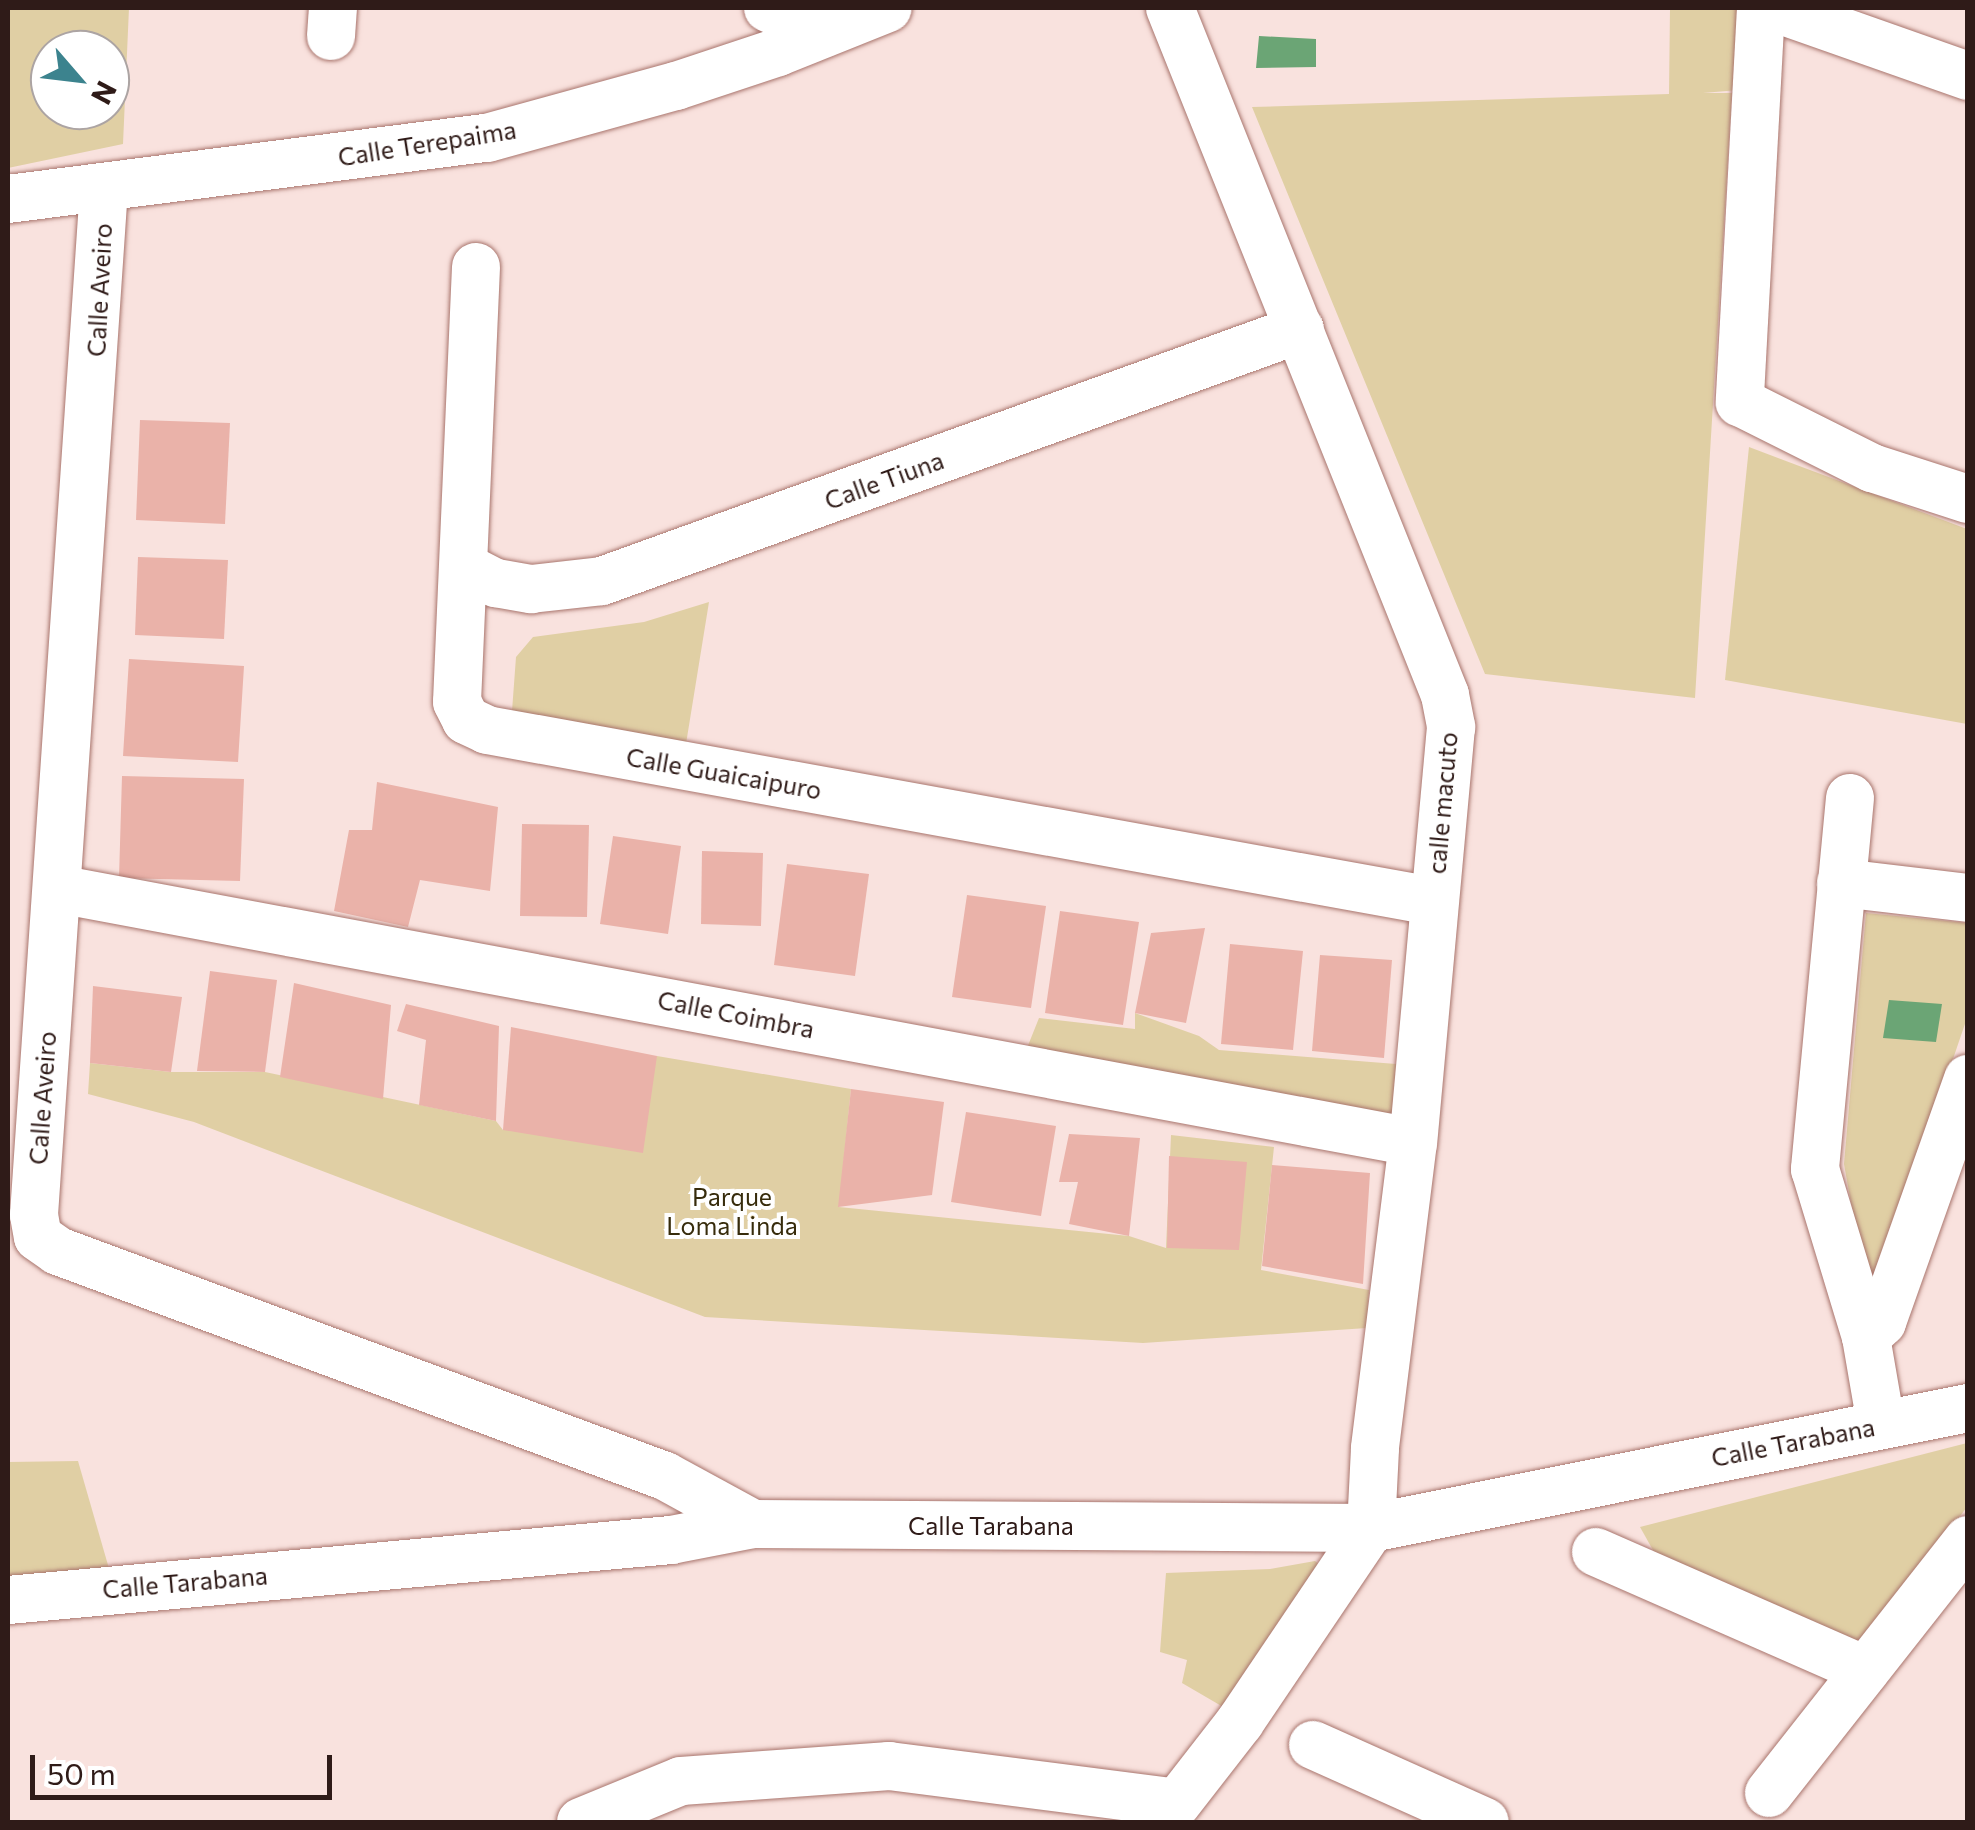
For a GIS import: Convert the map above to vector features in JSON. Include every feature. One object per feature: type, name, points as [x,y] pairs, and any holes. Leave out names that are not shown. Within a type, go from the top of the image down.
[{"type":"street","points":[[768,8],[824,34]]},
{"type":"street","name":"Calle Terepaima","points":[[8,198],[487,138],[676,86],[888,8]]},
{"type":"street","name":"calle macuto","points":[[1170,8],[1445,696],[1450,727],[1413,1142],[1376,1449],[1371,1528]]},
{"type":"street","points":[[1761,8],[1740,402],[1872,468],[1968,499]]},
{"type":"street","points":[[1775,8],[1968,76]]},
{"type":"street","name":"Calle Aveiro","points":[[104,188],[34,1215],[38,1237],[76,1258],[664,1476],[753,1524]]},
{"type":"street","name":"Calle Guaicaipuro","points":[[476,267],[457,702],[466,720],[487,730],[1432,901]]},
{"type":"street","name":"Calle Tiuna","points":[[464,567],[496,582],[532,589],[602,581],[1300,328]]},
{"type":"street","points":[[1850,798],[1815,1170],[1866,1337],[1881,1424]]},
{"type":"street","points":[[1841,884],[1968,898]]},
{"type":"street","name":"Calle Coimbra","points":[[58,889],[1413,1142]]},
{"type":"street","points":[[1866,1337],[1882,1322],[1968,1079]]},
{"type":"street","name":"Calle Tarabana","points":[[8,1600],[671,1540],[753,1524],[1371,1528],[1968,1408]]},
{"type":"street","points":[[581,1822],[681,1781],[889,1766],[1028,1804],[1177,1804],[1240,1722],[1371,1528]]},
{"type":"street","points":[[1769,1792],[1968,1540]]},
{"type":"street","points":[[1596,1552],[1865,1670]]},
{"type":"street","points":[[1313,1745],[1485,1822]]},
{"type":"green space","points":[[8,8],[129,8],[128,30],[30,30],[30,130],[124,130],[123,144],[8,168]]},
{"type":"green space","points":[[1670,8],[1754,8],[1750,89],[1703,93],[1732,93],[1695,698],[1485,674],[1252,107],[1669,94]]},
{"type":"green space","points":[[1749,447],[1967,529],[1967,724],[1725,680]]},
{"type":"green space","points":[[709,602],[685,750],[512,711],[516,657],[533,637],[644,622]]},
{"type":"green space","points":[[1866,913],[1968,923],[1967,1018],[1869,1304],[1844,1164]]},
{"type":"green space","points":[[1135,1013],[1199,1036],[1219,1050],[1396,1064],[1395,1122],[1025,1053],[1039,1018],[1135,1029]]},
{"type":"green space","name":"Parque Loma Linda","points":[[657,1056],[851,1089],[839,1207],[1129,1236],[1166,1248],[1171,1135],[1274,1147],[1261,1270],[1369,1290],[1367,1328],[1143,1343],[705,1317],[194,1122],[88,1094],[90,1063],[171,1072],[265,1072],[496,1121],[503,1130]]},
{"type":"green space","points":[[1967,1443],[1967,1507],[1859,1649],[1654,1552],[1640,1527]]},
{"type":"green space","points":[[78,1461],[112,1579],[8,1589],[8,1462]]},
{"type":"green space","points":[[1315,1561],[1334,1575],[1230,1711],[1182,1683],[1187,1660],[1160,1652],[1166,1573],[1270,1569]]},
{"type":"shaded area","points":[[1259,36],[1316,39],[1316,67],[1256,68]]},
{"type":"shaded area","points":[[1889,1000],[1942,1004],[1936,1042],[1883,1038]]},
{"type":"building","points":[[140,420],[230,423],[225,524],[136,520]]},
{"type":"building","points":[[138,557],[228,560],[224,639],[135,635]]},
{"type":"building","points":[[129,659],[244,666],[238,762],[123,756]]},
{"type":"building","points":[[122,776],[244,779],[240,881],[119,878]]},
{"type":"building","points":[[377,782],[498,807],[490,891],[420,880],[408,927],[334,911],[349,830],[372,830]]},
{"type":"building","points":[[522,824],[589,825],[587,917],[520,916]]},
{"type":"building","points":[[613,836],[681,846],[668,934],[600,924]]},
{"type":"building","points":[[702,851],[763,853],[761,926],[701,924]]},
{"type":"building","points":[[787,864],[869,874],[855,976],[774,965]]},
{"type":"building","points":[[967,895],[1046,906],[1031,1008],[952,997]]},
{"type":"building","points":[[1060,911],[1139,922],[1123,1025],[1045,1013]]},
{"type":"building","points":[[1205,928],[1186,1023],[1135,1013],[1151,933]]},
{"type":"building","points":[[1230,944],[1303,951],[1293,1050],[1221,1044]]},
{"type":"building","points":[[1320,955],[1392,960],[1384,1058],[1312,1051]]},
{"type":"building","points":[[210,971],[277,980],[265,1072],[197,1071]]},
{"type":"building","points":[[294,983],[391,1005],[383,1099],[280,1077]]},
{"type":"building","points":[[93,986],[182,997],[171,1072],[90,1063]]},
{"type":"building","points":[[406,1004],[499,1026],[496,1121],[419,1105],[426,1040],[397,1031]]},
{"type":"building","points":[[511,1027],[657,1056],[643,1153],[503,1130]]},
{"type":"building","points":[[851,1089],[944,1102],[932,1195],[838,1207]]},
{"type":"building","points":[[966,1112],[1056,1126],[1041,1216],[951,1202]]},
{"type":"building","points":[[1069,1134],[1140,1138],[1129,1236],[1069,1224],[1078,1182],[1059,1182]]},
{"type":"building","points":[[1169,1156],[1247,1162],[1239,1250],[1167,1248]]},
{"type":"building","points":[[1272,1165],[1370,1173],[1363,1284],[1262,1266]]}]
